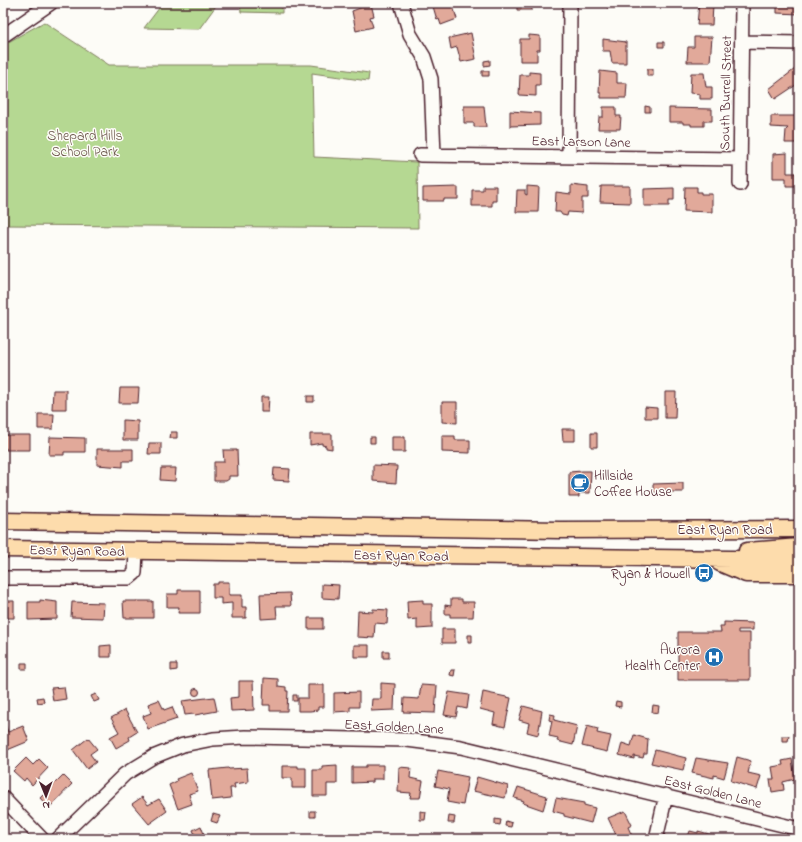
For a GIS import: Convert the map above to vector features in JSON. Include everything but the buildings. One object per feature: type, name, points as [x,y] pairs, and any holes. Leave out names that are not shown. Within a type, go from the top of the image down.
[{"type":"main road","name":"East Ryan Road","points":[[3,521],[559,530],[799,529]]},
{"type":"main road","points":[[696,560],[736,552],[799,547]]},
{"type":"main road","name":"East Ryan Road","points":[[3,549],[696,560],[799,560]]},
{"type":"main road","points":[[713,560],[746,574],[799,574]]},
{"type":"street","points":[[3,36],[51,3]]},
{"type":"street","points":[[401,3],[410,34],[424,56],[431,79],[434,155]]},
{"type":"street","points":[[569,156],[570,3]]},
{"type":"street","name":"South Burrell Street","points":[[740,184],[742,3]]},
{"type":"street","points":[[742,42],[799,43]]},
{"type":"street","name":"East Larson Lane","points":[[420,155],[740,159]]},
{"type":"street","points":[[3,578],[129,578],[135,573],[136,551]]},
{"type":"street","name":"East Golden Lane","points":[[58,839],[126,774],[153,757],[183,745],[213,739],[245,737],[406,740],[461,747],[666,795],[799,829]]},
{"type":"street","points":[[656,839],[666,795]]},
{"type":"street","points":[[3,798],[42,839]]},
{"type":"green space","points":[[163,3],[218,3],[199,29],[144,28]]},
{"type":"green space","points":[[240,3],[282,3],[282,13],[241,12]]},
{"type":"green space","name":"Shepard Hills School Park","points":[[44,22],[109,65],[311,65],[369,73],[368,81],[312,73],[314,157],[417,162],[418,228],[3,225],[3,45]]},
{"type":"place","name":"Hillside Coffee House","points":[[580,483]]},
{"type":"place","name":"Ryan & Howell","points":[[704,573]]},
{"type":"place","name":"Aurora Health Center","points":[[714,657]]}]
